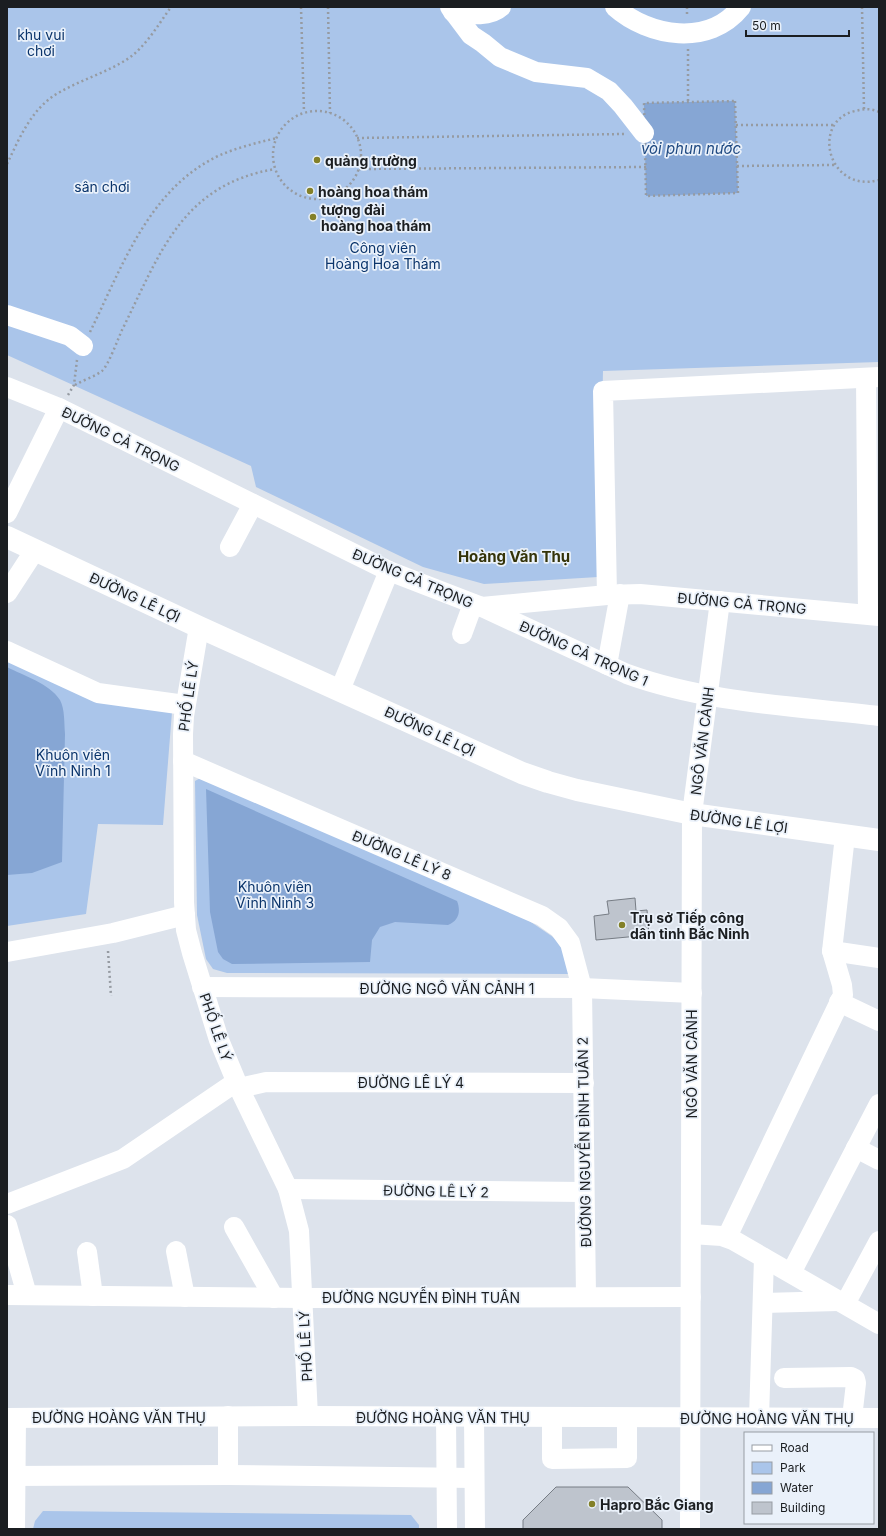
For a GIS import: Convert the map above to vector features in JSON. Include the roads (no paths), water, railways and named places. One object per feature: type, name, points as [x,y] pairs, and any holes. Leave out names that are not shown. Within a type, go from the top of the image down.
[{"type":"main road","name":"ĐƯỜNG LÊ LỢI","points":[[7,537],[199,627],[522,773],[542,780],[577,790],[692,814],[879,840]]},
{"type":"street","points":[[452,10],[486,14],[498,10],[501,7]]},
{"type":"street","points":[[616,7],[625,16],[641,25],[676,34],[688,34],[716,26],[728,19],[741,7]]},
{"type":"street","points":[[452,10],[470,36],[483,43],[500,57],[536,72],[586,78],[609,91],[623,106],[636,133]]},
{"type":"street","points":[[7,316],[70,336],[83,346]]},
{"type":"street","points":[[607,665],[613,594],[603,391],[873,378],[873,615]]},
{"type":"street","name":"ĐƯỜNG CẢ TRỌNG","points":[[7,387],[59,408],[389,571],[478,606],[613,594],[640,594],[873,615]]},
{"type":"street","points":[[7,513],[59,408]]},
{"type":"street","points":[[230,547],[253,504]]},
{"type":"street","points":[[7,593],[35,550]]},
{"type":"street","points":[[340,690],[389,571]]},
{"type":"street","name":"NGÔ VĂN CẢNH","points":[[690,1529],[692,814],[720,602]]},
{"type":"street","points":[[462,634],[478,606]]},
{"type":"street","name":"ĐƯỜNG CẢ TRỌNG 1","points":[[478,606],[607,665],[648,682],[708,697],[879,716]]},
{"type":"street","name":"PHỐ LÊ LÝ","points":[[199,627],[185,705],[182,734],[186,930],[219,1040],[237,1085],[288,1189],[299,1231],[308,1416]]},
{"type":"street","points":[[7,651],[81,687],[102,695],[185,705]]},
{"type":"street","name":"ĐƯỜNG LÊ LÝ 8","points":[[183,761],[542,916],[559,928],[570,943],[582,988]]},
{"type":"street","points":[[727,1237],[843,995],[842,985],[832,951],[845,836]]},
{"type":"street","points":[[7,952],[106,934],[185,915]]},
{"type":"street","points":[[832,951],[879,958]]},
{"type":"street","name":"ĐƯỜNG NGÔ VĂN CẢNH 1","points":[[202,987],[582,988],[692,993]]},
{"type":"street","name":"ĐƯỜNG NGUYỄN ĐÌNH TUÂN 2","points":[[582,988],[586,1296]]},
{"type":"street","points":[[839,1002],[879,1021]]},
{"type":"street","name":"ĐƯỜNG LÊ LÝ 4","points":[[237,1085],[266,1082],[584,1083]]},
{"type":"street","points":[[7,1204],[123,1159],[237,1085]]},
{"type":"street","points":[[790,1273],[879,1104]]},
{"type":"street","points":[[856,1148],[879,1160]]},
{"type":"street","name":"ĐƯỜNG LÊ LÝ 2","points":[[288,1189],[584,1192]]},
{"type":"street","points":[[7,1225],[27,1295]]},
{"type":"street","points":[[234,1227],[274,1298]]},
{"type":"street","points":[[691,1234],[727,1237],[879,1324]]},
{"type":"street","points":[[842,1303],[879,1241]]},
{"type":"street","points":[[176,1251],[185,1297]]},
{"type":"street","points":[[87,1252],[93,1296]]},
{"type":"street","points":[[759,1418],[764,1258]]},
{"type":"street","name":"ĐƯỜNG NGUYỄN ĐÌNH TUÂN","points":[[7,1295],[274,1298],[691,1296]]},
{"type":"street","points":[[763,1303],[842,1303]]},
{"type":"street","points":[[784,1378],[851,1377],[855,1379],[856,1383],[852,1418]]},
{"type":"street","points":[[228,1416],[228,1475]]},
{"type":"street","name":"ĐƯỜNG HOÀNG VĂN THỤ","points":[[11,1418],[308,1416],[879,1418]]},
{"type":"street","points":[[446,1417],[447,1529]]},
{"type":"street","points":[[474,1417],[475,1529]]},
{"type":"street","points":[[552,1417],[552,1459],[627,1458],[627,1418]]},
{"type":"street","points":[[11,1418],[15,1529]]},
{"type":"street","points":[[12,1476],[228,1475],[474,1478]]},
{"type":"water","name":"vòi phun nước","points":[[735,101],[738,193],[646,196],[644,103]]},
{"type":"water","points":[[7,667],[36,680],[55,694],[60,700],[63,708],[65,734],[62,862],[32,873],[7,875]]},
{"type":"water","points":[[206,789],[457,901],[459,912],[457,918],[448,925],[395,922],[380,927],[372,940],[370,962],[232,964],[223,959],[218,952],[210,912]]},
{"type":"place","name":"quảng trường","points":[[317,160]]},
{"type":"place","name":"hoàng hoa thám","points":[[310,191]]},
{"type":"place","name":"tượng đài hoàng hoa thám","points":[[313,217]]},
{"type":"place","name":"Trụ sở Tiếp công dân tỉnh Bắc Ninh","points":[[622,925]]},
{"type":"place","name":"Hapro Bắc Giang","points":[[592,1504]]},
{"type":"district","name":"Hoàng Văn Thụ","points":[[514,556]]},
{"type":"park label","name":"khu vui chơi","points":[[41,42]]},
{"type":"park label","name":"sân chơi","points":[[102,186]]},
{"type":"park label","name":"Công viên Hoàng Hoa Thám","points":[[383,256]]},
{"type":"park label","name":"Khuôn viên Vĩnh Ninh 1","points":[[73,762]]},
{"type":"park label","name":"Khuôn viên Vĩnh Ninh 3","points":[[275,894]]}]
